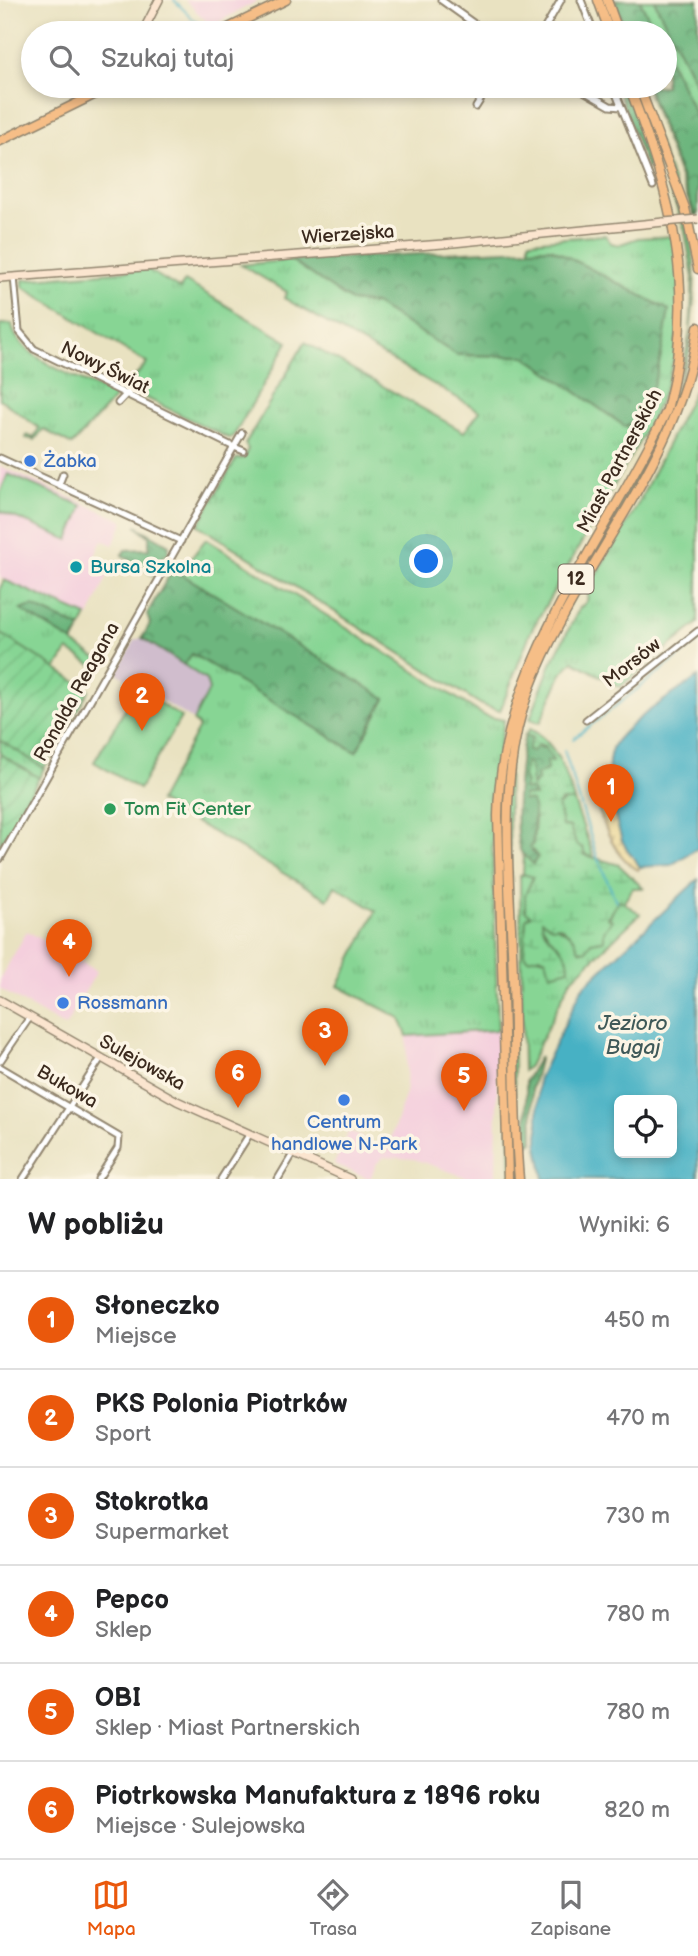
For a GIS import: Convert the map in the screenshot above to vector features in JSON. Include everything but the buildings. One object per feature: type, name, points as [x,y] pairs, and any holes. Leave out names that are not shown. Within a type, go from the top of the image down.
[{"type":"main road","points":[[243,21],[286,0]]},
{"type":"main road","points":[[597,0],[605,21]]},
{"type":"main road","points":[[607,0],[615,21]]},
{"type":"main road","points":[[0,141],[87,98]]},
{"type":"main road","points":[[633,98],[681,226],[691,291]]},
{"type":"main road","points":[[644,98],[685,208],[698,269]]},
{"type":"main road","name":"Miast Partnerskich","points":[[508,1179],[498,816],[506,740],[520,687],[540,644],[667,410],[686,350],[691,302]]},
{"type":"main road","name":"Miast Partnerskich","points":[[519,1179],[509,817],[511,762],[516,732],[543,657],[674,416],[687,381],[698,327]]},
{"type":"street","points":[[148,21],[159,0]]},
{"type":"street","points":[[444,0],[471,21]]},
{"type":"street","points":[[549,21],[561,0]]},
{"type":"street","points":[[581,0],[589,21]]},
{"type":"street","points":[[476,107],[482,98]]},
{"type":"street","points":[[596,98],[610,106],[621,107]]},
{"type":"street","points":[[618,98],[653,186]]},
{"type":"street","name":"Wierzejska","points":[[0,278],[443,244],[698,219]]},
{"type":"street","name":"Nowy Świat","points":[[14,276],[18,328],[25,341],[48,358],[244,451]]},
{"type":"street","points":[[118,403],[137,383]]},
{"type":"street","points":[[0,458],[181,541],[242,433]]},
{"type":"street","points":[[59,484],[63,474]]},
{"type":"street","name":"Ronalda Reagana","points":[[0,859],[137,626],[181,541]]},
{"type":"street","name":"Morsów","points":[[586,720],[698,631]]},
{"type":"street","name":"Sulejowska","points":[[0,1000],[177,1101],[349,1179]]},
{"type":"street","points":[[0,1064],[30,1017]]},
{"type":"street","points":[[23,1179],[101,1058]]},
{"type":"street","name":"Bukowa","points":[[0,1064],[117,1136],[119,1145],[97,1179]]},
{"type":"street","points":[[221,1179],[249,1135]]},
{"type":"street","points":[[278,1179],[293,1154]]},
{"type":"shaded area","points":[[185,0],[259,0],[220,21],[206,21]]},
{"type":"shaded area","points":[[0,466],[124,521],[113,545],[102,540],[94,558],[112,566],[89,617],[0,578]]},
{"type":"shaded area","points":[[141,638],[206,680],[210,690],[193,720],[117,673],[135,640]]},
{"type":"shaded area","points":[[27,931],[97,971],[65,1027],[0,989],[0,979]]},
{"type":"shaded area","points":[[498,1030],[496,1179],[471,1179],[414,1159],[384,1157],[377,1163],[370,1179],[334,1164],[349,1131],[382,1148],[385,1155],[406,1093],[407,1036]]},
{"type":"green space","points":[[614,0],[654,0],[664,21],[622,21]]},
{"type":"green space","points":[[615,0],[640,0],[650,21],[623,21]]},
{"type":"green space","points":[[654,0],[698,0],[698,88],[677,46],[677,21],[664,21]]},
{"type":"green space","points":[[677,46],[698,88],[698,215],[694,216],[650,98],[677,98]]},
{"type":"green space","points":[[677,76],[698,120],[698,214],[695,214],[652,98],[677,98]]},
{"type":"green space","points":[[620,98],[629,98],[652,159],[647,169]]},
{"type":"green space","points":[[637,98],[641,98],[670,173],[690,239],[694,262],[694,297],[690,331],[693,277],[685,231]]},
{"type":"green space","points":[[605,235],[611,243],[618,245],[638,238],[675,236],[681,295],[675,355],[666,386],[651,421],[531,631],[500,711],[482,705],[198,525],[236,459],[244,458],[248,449],[245,444],[305,342],[464,432],[480,411],[284,298],[287,292],[241,265],[291,260],[351,301],[375,304],[457,355],[525,356],[626,427],[587,268],[551,248],[529,249],[529,241]]},
{"type":"green space","points":[[551,248],[669,310],[661,356],[651,391],[636,419],[626,427],[525,356],[457,355],[375,304],[351,301],[291,260]]},
{"type":"green space","points":[[147,269],[180,289],[185,281],[288,342],[233,437],[228,438],[138,394],[134,390],[139,385],[133,379],[147,363],[23,287],[23,280]]},
{"type":"green space","points":[[0,324],[12,324],[16,336],[38,358],[70,376],[114,395],[114,399],[72,445],[43,429],[35,440],[26,438],[27,435],[34,438],[39,428],[0,399]]},
{"type":"green space","points":[[690,331],[689,353],[666,421],[658,436],[675,393]]},
{"type":"green space","points":[[698,383],[698,623],[620,687],[573,661],[562,673],[540,723],[530,719],[550,666],[579,609],[587,601],[589,586],[636,508]]},
{"type":"green space","points":[[658,436],[602,544],[548,641],[543,644]]},
{"type":"green space","points":[[8,474],[83,506],[69,540],[0,511],[0,493]]},
{"type":"green space","points":[[136,526],[169,545],[168,555],[165,554],[153,575],[122,555],[125,550],[149,549],[149,536]]},
{"type":"green space","points":[[206,539],[485,716],[504,720],[491,799],[498,1030],[407,1036],[400,1018],[338,986],[376,911],[335,886],[328,899],[159,801],[199,727],[193,721],[209,690],[206,680],[184,665],[191,653],[356,752],[385,699],[173,569],[192,557]]},
{"type":"green space","points":[[173,569],[385,698],[356,752],[192,654],[184,665],[142,638],[150,624],[147,614]]},
{"type":"green space","points":[[4,580],[87,616],[73,643],[104,663],[100,670],[68,650],[56,669],[0,633],[0,588]]},
{"type":"green space","points":[[32,606],[81,628],[73,642],[21,610]]},
{"type":"green space","points":[[0,633],[89,690],[44,768],[0,740]]},
{"type":"green space","points":[[137,689],[181,717],[139,789],[94,762]]},
{"type":"green space","points":[[513,725],[508,765],[516,1179],[511,1179],[502,798]]},
{"type":"green space","points":[[530,729],[554,751],[568,780],[574,801],[561,801],[558,806],[562,826],[570,827],[576,844],[583,848],[585,855],[619,865],[643,888],[633,888],[624,902],[619,900],[607,918],[612,920],[604,931],[604,940],[591,942],[586,951],[579,950],[574,938],[560,926],[552,927],[542,920],[546,933],[561,947],[568,960],[569,969],[550,974],[546,959],[540,956],[528,959],[524,954],[526,919],[531,915],[525,911],[525,895],[533,877],[523,874],[524,855],[533,864],[538,857],[530,847],[533,844],[535,820],[532,801],[523,800],[523,795],[535,796],[532,790],[523,789],[526,783],[523,777],[526,762],[530,765],[532,786],[538,781],[536,775],[547,770],[547,761],[553,761],[544,746],[538,745],[533,751],[528,750],[532,737],[525,735]]},
{"type":"green space","points":[[525,735],[532,737],[536,747],[548,748],[554,762],[550,762],[547,770],[531,786],[530,765],[526,762],[523,777],[535,796],[532,852],[538,857],[533,864],[521,852],[517,836],[518,791]]},
{"type":"green space","points":[[0,740],[44,768],[39,778],[0,754]]},
{"type":"green space","points":[[0,754],[39,778],[0,846]]},
{"type":"green space","points":[[566,800],[574,801],[594,858],[580,850],[570,827],[562,826],[558,806]]},
{"type":"green space","points":[[528,873],[533,877],[531,915],[526,919],[524,954],[546,959],[552,940],[541,923],[542,920],[590,941],[598,940],[619,899],[640,914],[570,981],[529,1066],[523,1071],[520,876]]},
{"type":"green space","points":[[540,1056],[532,1088],[533,1142],[527,1146],[526,1080]]},
{"type":"sand","points":[[603,776],[609,781],[622,841],[640,867],[638,870],[620,854],[602,818],[594,781]]},
{"type":"water","points":[[698,677],[698,848],[671,865],[640,867],[624,844],[615,818],[609,775],[611,750],[634,723]]},
{"type":"water","name":"Jezioro Bugaj","points":[[698,879],[698,1179],[544,1179],[538,1146],[538,1080],[582,988]]},
{"type":"waterway","points":[[174,0],[195,21]]},
{"type":"waterway","points":[[573,739],[698,642]]},
{"type":"waterway","points":[[564,750],[597,857],[616,901]]},
{"type":"place","name":"Żabka","points":[[30,461]]},
{"type":"place","name":"Bursa Szkolna","points":[[76,567]]},
{"type":"place","name":"PKS Polonia Piotrków","points":[[142,731]]},
{"type":"place","name":"Tom Fit Center","points":[[110,809]]},
{"type":"place","name":"Słoneczko","points":[[611,822]]},
{"type":"place","name":"Pepco","points":[[69,977]]},
{"type":"place","name":"Rossmann","points":[[63,1003]]},
{"type":"place","name":"Stokrotka","points":[[325,1066]]},
{"type":"place","name":"Centrum handlowe N-Park","points":[[344,1100]]},
{"type":"place","name":"Piotrkowska Manufaktura z 1896 roku","points":[[238,1108]]},
{"type":"place","name":"OBI","points":[[464,1111]]}]
